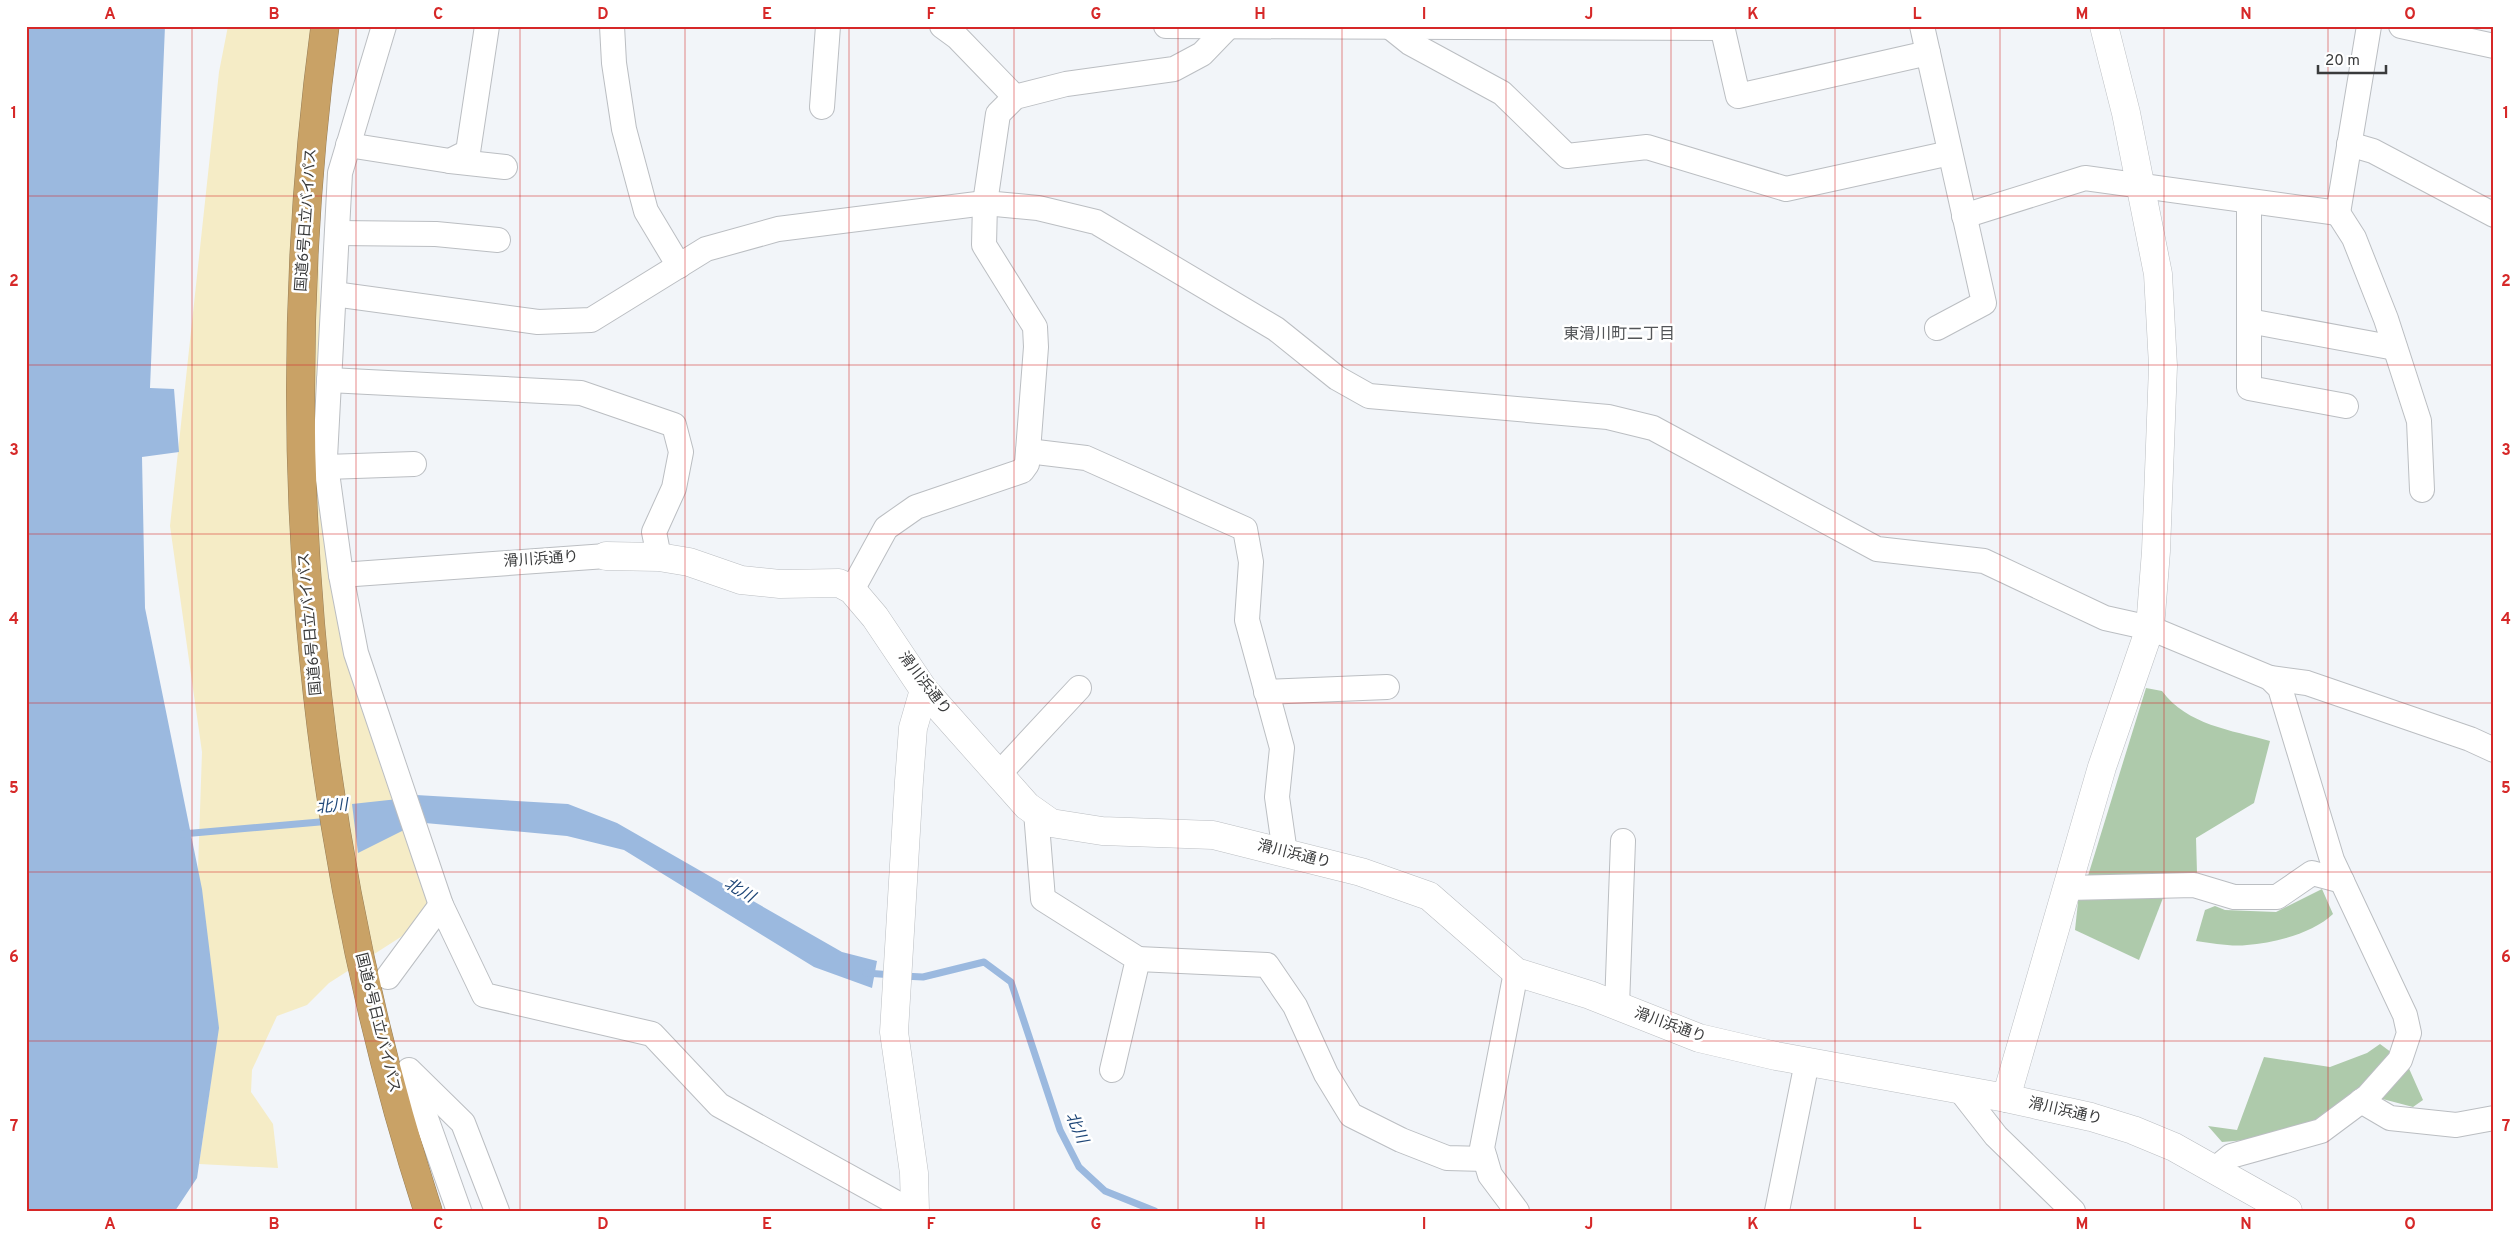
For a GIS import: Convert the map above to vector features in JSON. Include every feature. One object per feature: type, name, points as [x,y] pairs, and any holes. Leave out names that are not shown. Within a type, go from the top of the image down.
[{"type":"highway","name":"国道6号日立バイパス","points":[[325,26],[316,91],[302,297],[301,448],[303,535],[317,700],[350,912],[382,1045],[428,1211]]},
{"type":"street","points":[[384,26],[340,173],[326,467],[341,575],[356,653],[441,905],[484,994],[652,1034],[719,1104],[913,1211],[914,1173],[894,1032],[914,728],[924,690]]},
{"type":"street","points":[[450,161],[468,152],[487,26]]},
{"type":"street","points":[[612,26],[614,63],[624,129],[646,210],[679,266]]},
{"type":"street","points":[[822,107],[828,26]]},
{"type":"street","points":[[942,26],[957,37],[1015,97]]},
{"type":"street","points":[[1166,26],[1722,27],[1738,96],[1928,53]]},
{"type":"street","points":[[852,590],[886,528],[916,507],[1022,471],[1027,464],[1036,347],[1035,327],[984,246],[985,203],[998,114],[1015,97],[1066,84],[1174,69],[1202,54],[1229,26]]},
{"type":"street","points":[[1922,26],[1984,303],[1937,328]]},
{"type":"street","points":[[2006,1098],[2102,768],[2150,628],[2156,551],[2163,366],[2158,274],[2141,186],[2104,26]]},
{"type":"street","points":[[2369,26],[2338,213],[2354,238],[2395,348],[2419,421],[2422,490]]},
{"type":"street","points":[[2401,26],[2494,46]]},
{"type":"street","points":[[1390,27],[1410,43],[1502,93],[1567,156],[1647,147],[1786,189],[1950,153]]},
{"type":"street","points":[[2349,144],[2373,150],[2494,216]]},
{"type":"street","points":[[348,145],[450,161],[505,167]]},
{"type":"street","points":[[1964,216],[2085,178],[2338,213]]},
{"type":"street","points":[[2249,201],[2249,388],[2346,406]]},
{"type":"street","points":[[334,294],[538,322],[591,320],[706,250],[778,229],[985,203],[1038,208],[1096,222],[1276,329],[1337,378],[1369,396],[1608,417],[1653,428],[1877,549],[1984,561],[2106,618],[2150,628],[2270,678],[2307,683],[2470,739],[2494,750]]},
{"type":"street","points":[[337,234],[436,234],[498,240]]},
{"type":"street","points":[[2249,321],[2395,348]]},
{"type":"street","points":[[329,380],[580,393],[674,425],[681,452],[674,488],[654,532],[659,557]]},
{"type":"street","points":[[1028,451],[1086,458],[1245,529],[1251,562],[1247,620],[1282,748],[1277,797],[1285,853]]},
{"type":"street","points":[[326,467],[414,464]]},
{"type":"street","name":"滑川浜通り","points":[[341,575],[606,556],[659,557],[689,562],[741,580],[780,584],[839,584],[852,590],[875,617],[924,690],[998,775],[1036,812],[1052,823],[1102,831],[1213,835],[1361,872],[1429,896],[1516,972],[1617,1006],[1699,1038],[1807,1062],[2006,1098],[2091,1117],[2133,1130],[2174,1147],[2288,1211]]},
{"type":"street","points":[[2214,1170],[2231,1156],[2321,1131],[2361,1101],[2400,1060],[2409,1033],[2405,1015],[2332,860],[2280,688],[2270,678]]},
{"type":"street","points":[[1266,692],[1387,687]]},
{"type":"street","points":[[998,775],[1079,688]]},
{"type":"street","points":[[1036,812],[1043,899],[1138,959],[1267,965],[1295,1006],[1326,1074],[1351,1114],[1401,1140],[1447,1158],[1485,1159]]},
{"type":"street","points":[[1617,1006],[1623,841]]},
{"type":"street","points":[[2067,888],[2194,885],[2234,897],[2277,897],[2312,873],[2342,882]]},
{"type":"street","points":[[388,977],[441,905]]},
{"type":"street","points":[[1112,1070],[1138,959]]},
{"type":"street","points":[[1516,972],[1482,1148],[1490,1175],[1517,1211]]},
{"type":"street","points":[[1777,1211],[1807,1062]]},
{"type":"street","points":[[459,1211],[409,1070],[463,1123],[497,1211]]},
{"type":"street","points":[[1960,1090],[1996,1136],[2073,1211]]},
{"type":"street","points":[[2361,1101],[2390,1118],[2456,1125],[2494,1118]]},
{"type":"green space","points":[[2146,688],[2162,691],[2184,712],[2211,725],[2270,741],[2254,803],[2196,838],[2197,873],[2087,879]]},
{"type":"green space","points":[[2322,889],[2333,914],[2325,921],[2304,932],[2269,942],[2247,945],[2196,941],[2205,910],[2215,906],[2225,910],[2276,912]]},
{"type":"green space","points":[[2079,893],[2163,898],[2139,960],[2075,930]]},
{"type":"green space","points":[[2380,1044],[2407,1064],[2423,1100],[2413,1107],[2375,1097],[2313,1124],[2273,1138],[2222,1142],[2208,1126],[2237,1130],[2264,1057],[2330,1067],[2367,1053]]},
{"type":"sand","points":[[228,26],[330,26],[316,180],[325,458],[339,560],[432,917],[329,983],[307,1005],[277,1016],[252,1070],[251,1092],[273,1124],[278,1168],[199,1164],[211,1081],[213,984],[198,870],[202,752],[170,526],[219,72]]},
{"type":"water","points":[[26,26],[165,26],[150,388],[174,389],[179,452],[142,457],[145,608],[202,889],[219,1028],[197,1178],[175,1211],[26,1211]]},
{"type":"water","points":[[416,795],[568,804],[617,823],[842,952],[877,961],[872,988],[814,967],[624,850],[567,836],[425,823]]},
{"type":"water","points":[[398,799],[408,828],[358,853],[352,804]]},
{"type":"waterway","name":"北川","points":[[182,834],[331,821]]},
{"type":"waterway","name":"北川","points":[[903,976],[923,977],[984,962],[1011,982],[1060,1130],[1079,1167],[1105,1191],[1155,1211]]},
{"type":"waterway","name":"北川","points":[[866,973],[893,975]]},
{"type":"district","name":"東滑川町二丁目","points":[[1619,335]]}]
